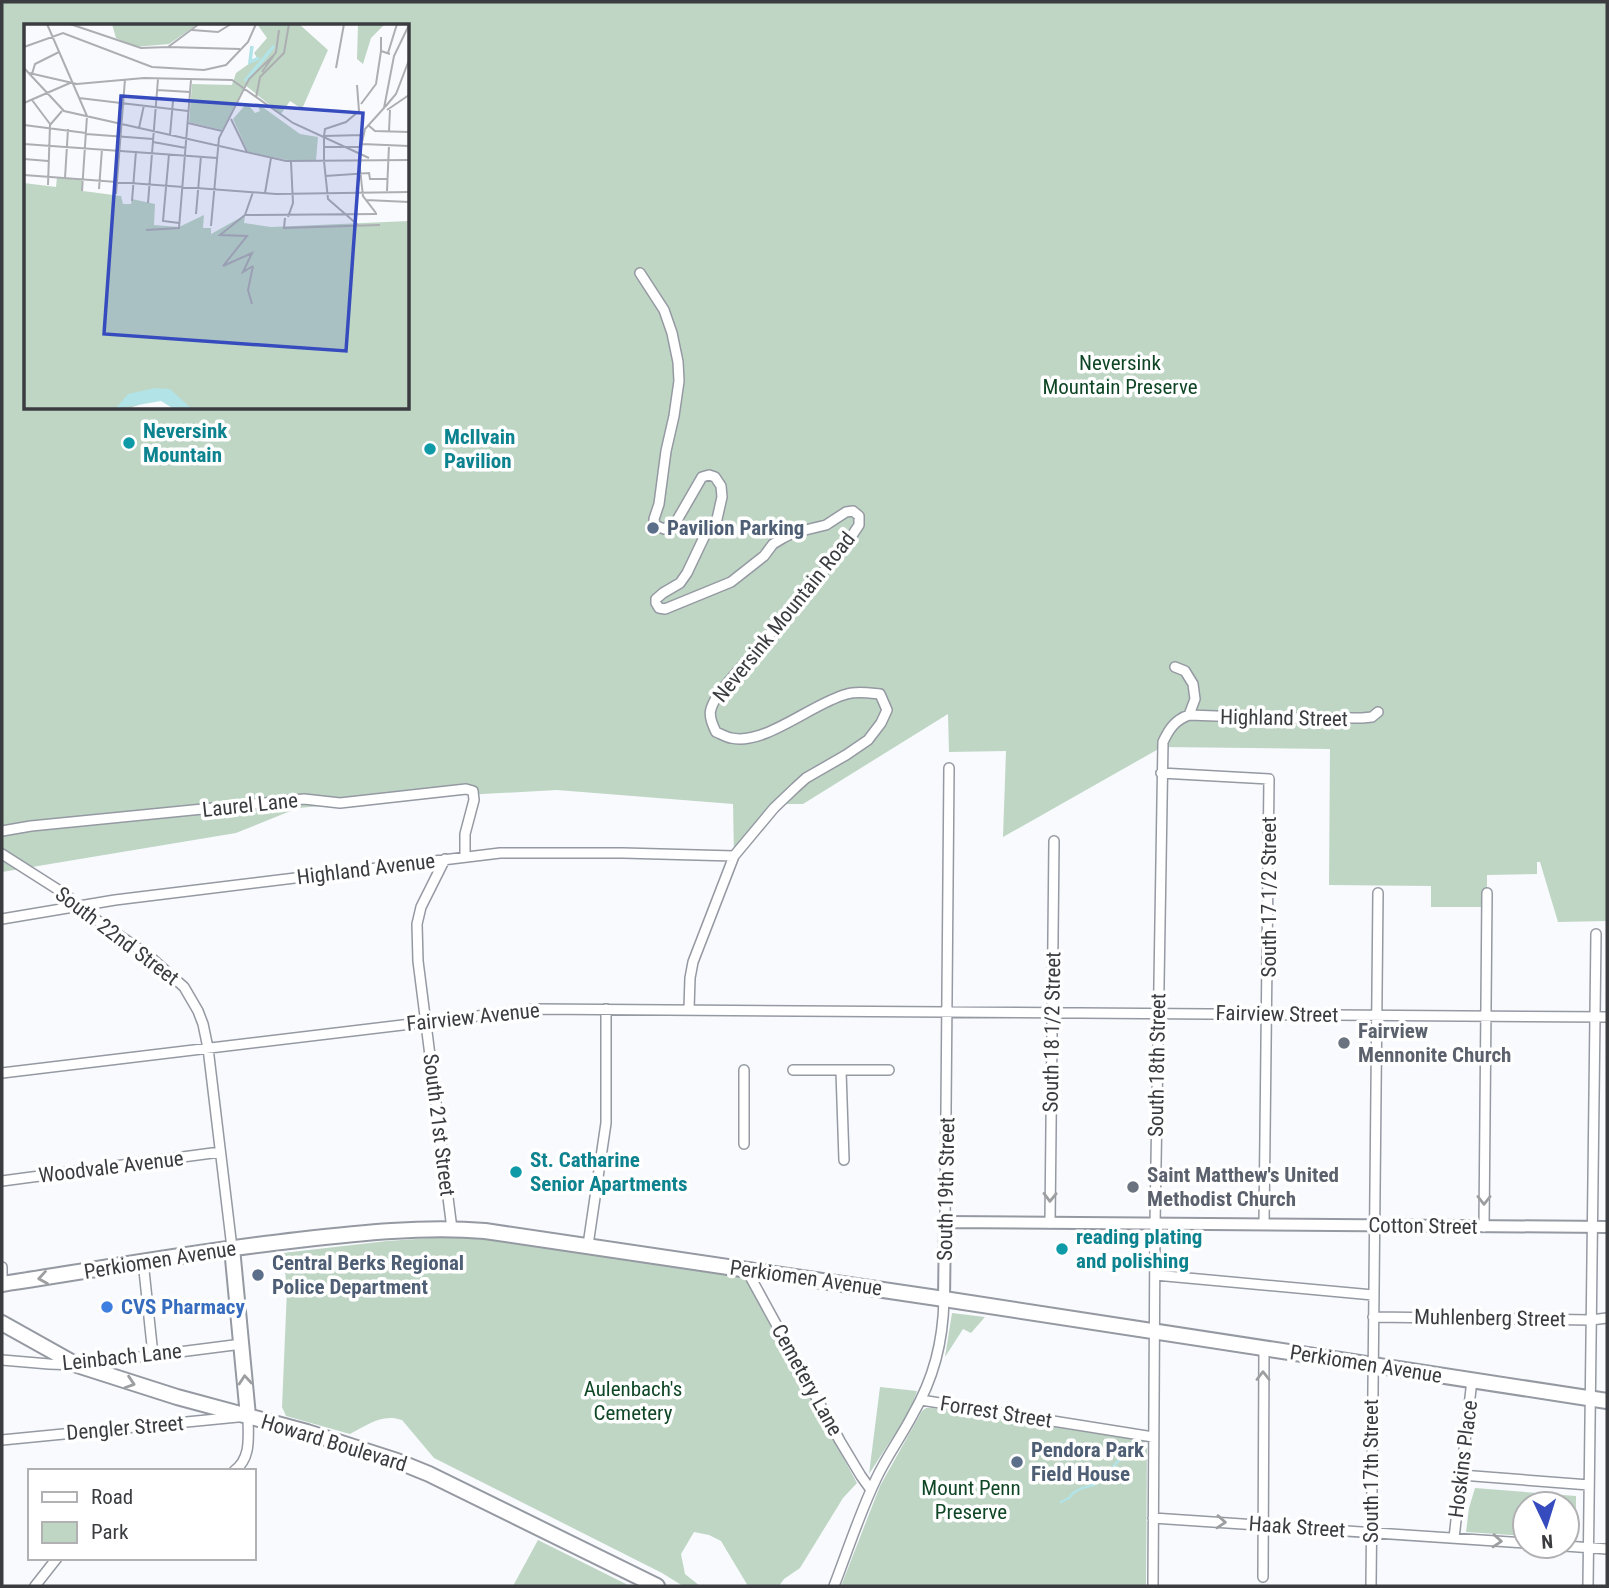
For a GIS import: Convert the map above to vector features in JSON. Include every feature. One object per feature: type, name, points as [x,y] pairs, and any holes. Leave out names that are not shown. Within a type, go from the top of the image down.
[{"type":"main road","name":"Perkiomen Avenue","points":[[2,1283],[232,1248],[337,1236],[452,1229],[513,1234],[588,1245],[1607,1401]]},
{"type":"main road","points":[[232,1248],[247,1416]]},
{"type":"main road","name":"Howard Boulevard","points":[[2,1323],[77,1365],[155,1391],[332,1440],[427,1473],[657,1586]]},
{"type":"street","name":"Neversink Mountain Road","points":[[640,273],[664,310],[678,362],[674,416],[654,525],[664,528],[677,522],[702,477],[715,477],[721,486],[722,497],[717,519],[706,533],[687,573],[680,583],[656,599],[659,608],[676,606],[731,582],[764,556],[773,544],[793,533],[826,525],[846,512],[853,511],[859,516],[859,525],[843,549],[719,693],[709,711],[710,721],[716,732],[730,738],[759,736],[837,697],[854,692],[880,694],[887,710],[868,740],[806,778],[774,807],[734,856]]},
{"type":"street","name":"Highland Street","points":[[1175,667],[1185,671],[1195,692],[1195,699],[1185,717],[1362,718],[1378,712]]},
{"type":"street","name":"South 18th Street","points":[[1153,1586],[1161,773],[1163,742],[1170,728],[1185,717]]},
{"type":"street","name":"South 19th Street","points":[[834,1586],[878,1474],[921,1400],[932,1375],[943,1324],[949,768]]},
{"type":"street","name":"South 17 1/2 Street","points":[[1161,773],[1269,779],[1264,1224]]},
{"type":"street","name":"Laurel Lane","points":[[2,831],[304,799],[340,803],[466,789],[473,791],[474,800],[465,834],[465,857]]},
{"type":"street","name":"South 18 1/2 Street","points":[[1050,1223],[1054,841]]},
{"type":"street","name":"Highland Avenue","points":[[2,919],[76,906],[500,853],[734,856]]},
{"type":"street","name":"South 22nd Street","points":[[2,855],[68,896],[76,906],[148,956],[184,987],[198,1011],[208,1048],[232,1248]]},
{"type":"street","points":[[689,1009],[693,962],[734,856]]},
{"type":"street","name":"South 21st Street","points":[[445,859],[425,896],[417,924],[418,961],[452,1229]]},
{"type":"street","name":"South 17th Street","points":[[1371,1586],[1378,893]]},
{"type":"street","points":[[1484,1227],[1487,893]]},
{"type":"street","points":[[1588,1586],[1596,934]]},
{"type":"street","name":"Fairview Avenue","points":[[2,1073],[536,1009],[948,1011]]},
{"type":"street","points":[[588,1245],[606,1123],[606,1009]]},
{"type":"street","name":"Fairview Street","points":[[948,1011],[1607,1017]]},
{"type":"street","points":[[744,1070],[744,1144]]},
{"type":"street","points":[[793,1070],[889,1070]]},
{"type":"street","points":[[841,1071],[844,1160]]},
{"type":"street","name":"Woodvale Avenue","points":[[2,1181],[220,1152]]},
{"type":"street","name":"Cotton Street","points":[[946,1222],[1607,1227]]},
{"type":"street","points":[[143,1261],[153,1355]]},
{"type":"street","points":[[2,1267],[2,1283]]},
{"type":"street","name":"Cemetery Lane","points":[[746,1269],[840,1441],[871,1490]]},
{"type":"street","points":[[1155,1275],[1373,1295]]},
{"type":"street","name":"Muhlenberg Street","points":[[1373,1317],[1607,1318]]},
{"type":"street","name":"Leinbach Lane","points":[[2,1360],[77,1365],[242,1344]]},
{"type":"street","points":[[1263,1577],[1264,1348]]},
{"type":"street","name":"Hoskins Place","points":[[1454,1538],[1472,1380]]},
{"type":"street","name":"Forrest Street","points":[[921,1400],[1153,1437]]},
{"type":"street","points":[[237,1469],[242,1465],[247,1453],[247,1416]]},
{"type":"street","name":"Dengler Street","points":[[2,1440],[247,1416]]},
{"type":"street","points":[[1461,1475],[1589,1485]]},
{"type":"street","name":"Haak Street","points":[[1153,1518],[1511,1542]]},
{"type":"street","points":[[1581,1547],[1607,1549]]},
{"type":"street","points":[[36,1586],[56,1560]]},
{"type":"green space","name":"Neversink Mountain Preserve","points":[[2,2],[1607,2],[1607,921],[1558,922],[1540,862],[1537,862],[1537,874],[1487,875],[1487,907],[1431,907],[1431,886],[1329,885],[1330,749],[1162,747],[1003,837],[1006,751],[949,752],[948,714],[803,804],[777,804],[734,856],[733,804],[557,790],[464,794],[298,808],[236,833],[2,872]]},
{"type":"green space","name":"Aulenbach's Cemetery","points":[[446,1237],[506,1241],[745,1277],[857,1483],[843,1498],[800,1568],[779,1586],[748,1586],[721,1541],[694,1532],[681,1554],[685,1574],[700,1586],[683,1586],[434,1458],[402,1420],[381,1419],[350,1434],[286,1416],[282,1407],[287,1289],[283,1253]]},
{"type":"green space","points":[[952,1313],[985,1317],[971,1333],[963,1329],[945,1357]]},
{"type":"green space","name":"Mount Penn Preserve","points":[[880,1387],[917,1391],[911,1409],[869,1474]]},
{"type":"green space","name":"Mount Penn Preserve","points":[[926,1408],[1144,1441],[1147,1447],[1146,1586],[841,1586],[880,1486]]},
{"type":"green space","points":[[1475,1488],[1511,1491],[1511,1535],[1466,1532]]},
{"type":"green space","points":[[538,1540],[630,1586],[513,1586]]},
{"type":"waterway","points":[[1061,1502],[1082,1488],[1094,1485],[1134,1449]]},
{"type":"place","name":"Neversink Mountain","points":[[129,443]]},
{"type":"place","name":"McIlvain Pavilion","points":[[430,449]]},
{"type":"place","name":"Pavilion Parking","points":[[653,528]]},
{"type":"place","name":"Fairview Mennonite Church","points":[[1344,1043]]},
{"type":"place","name":"St. Catharine Senior Apartments","points":[[516,1172]]},
{"type":"place","name":"Saint Matthew's United Methodist Church","points":[[1133,1187]]},
{"type":"place","name":"reading plating and polishing","points":[[1062,1249]]},
{"type":"place","name":"Central Berks Regional Police Department","points":[[258,1275]]},
{"type":"place","name":"CVS Pharmacy","points":[[107,1307]]},
{"type":"place","name":"Pendora Park Field House","points":[[1017,1462]]}]
